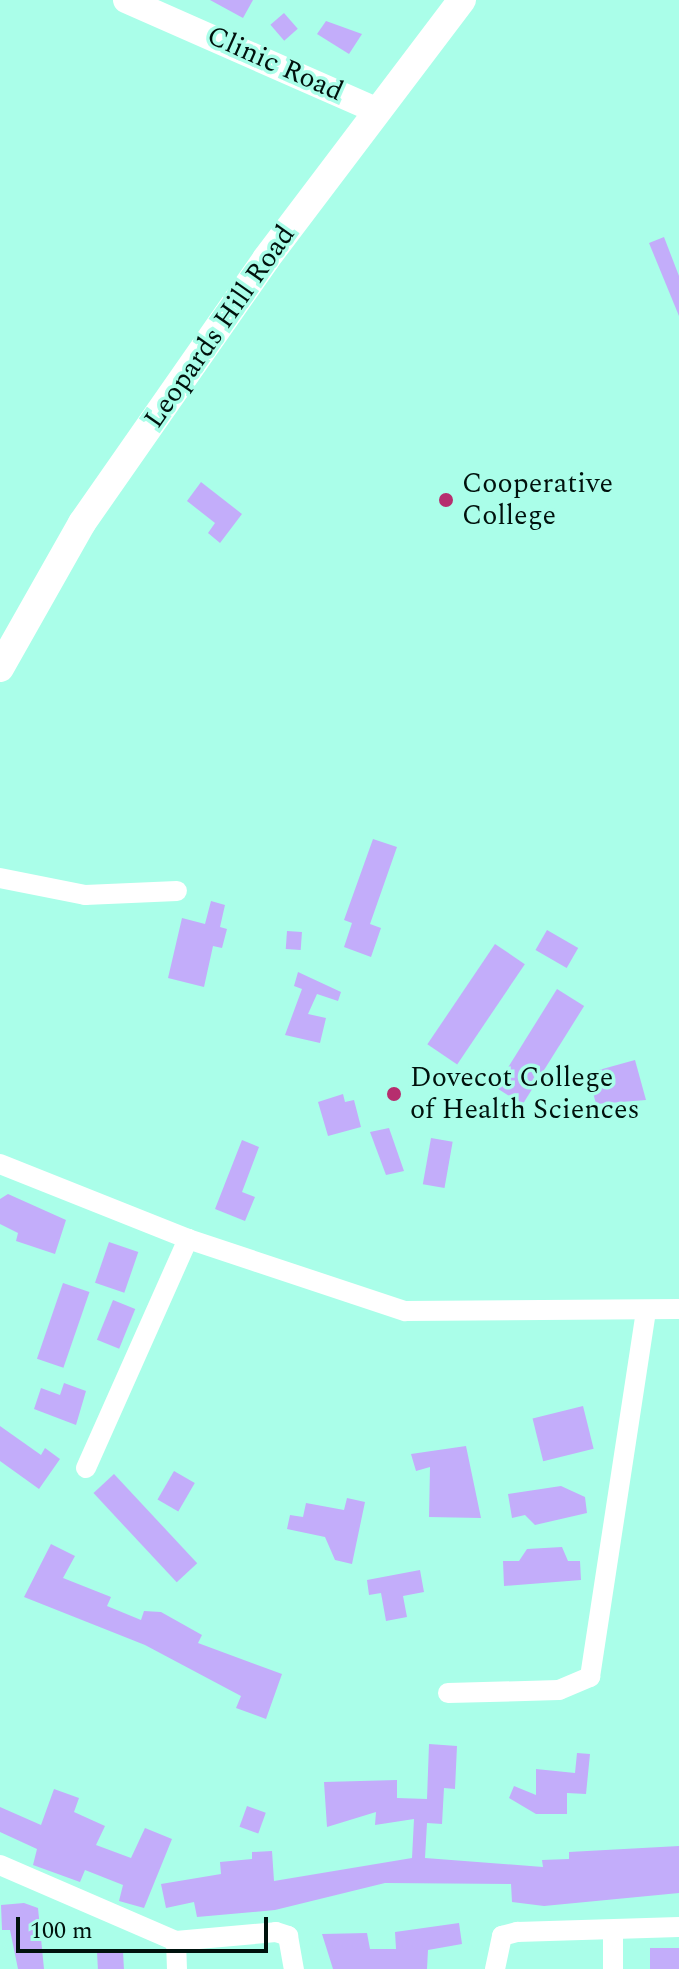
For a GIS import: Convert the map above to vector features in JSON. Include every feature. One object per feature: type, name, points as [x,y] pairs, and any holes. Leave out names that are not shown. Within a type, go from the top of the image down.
[{"type":"main road","name":"Leopards Hill Road","points":[[0,668],[82,523],[378,111],[462,0]]},
{"type":"street","name":"Clinic Road","points":[[126,0],[378,111]]},
{"type":"street","points":[[0,878],[85,895],[177,891]]},
{"type":"street","points":[[0,1164],[188,1239],[405,1311],[679,1309]]},
{"type":"street","points":[[86,1468],[188,1239]]},
{"type":"street","points":[[448,1693],[559,1690],[590,1677],[646,1311]]},
{"type":"street","points":[[0,1865],[176,1941],[276,1932],[288,1936],[294,1969]]},
{"type":"street","points":[[495,1969],[502,1936],[679,1927]]},
{"type":"street","points":[[613,1930],[613,1969]]},
{"type":"street","points":[[176,1941],[177,1969]]},
{"type":"building","points":[[210,0],[253,0],[243,18]]},
{"type":"building","points":[[284,13],[298,29],[284,41],[270,25]]},
{"type":"building","points":[[326,21],[362,34],[349,54],[317,34]]},
{"type":"building","points":[[664,237],[679,276],[679,316],[649,243]]},
{"type":"building","points":[[201,482],[242,514],[220,543],[208,533],[215,523],[187,501]]},
{"type":"building","points":[[373,839],[397,847],[370,924],[381,928],[371,957],[344,947],[352,923],[344,920]]},
{"type":"building","points":[[211,901],[225,905],[220,927],[227,929],[222,948],[213,946],[204,987],[168,978],[182,918],[205,924]]},
{"type":"building","points":[[547,930],[578,948],[567,968],[536,950]]},
{"type":"building","points":[[287,931],[302,932],[301,950],[286,949]]},
{"type":"building","points":[[495,944],[525,964],[457,1064],[427,1044]]},
{"type":"building","points":[[298,972],[341,992],[338,1001],[317,994],[308,1014],[326,1018],[320,1043],[285,1035],[302,989],[294,986]]},
{"type":"building","points":[[557,989],[584,1006],[523,1104],[496,1087]]},
{"type":"building","points":[[635,1060],[646,1100],[596,1104],[588,1073]]},
{"type":"building","points":[[343,1094],[345,1102],[354,1100],[361,1127],[328,1136],[318,1102]]},
{"type":"building","points":[[389,1128],[404,1171],[386,1175],[370,1132]]},
{"type":"building","points":[[431,1138],[453,1142],[445,1188],[423,1184]]},
{"type":"building","points":[[242,1140],[259,1147],[242,1192],[255,1197],[245,1221],[215,1209]]},
{"type":"building","points":[[8,1194],[66,1220],[55,1254],[16,1241],[18,1233],[0,1224],[0,1199]]},
{"type":"building","points":[[109,1242],[138,1252],[124,1293],[95,1283]]},
{"type":"building","points":[[63,1283],[89,1292],[63,1368],[37,1359]]},
{"type":"building","points":[[113,1300],[135,1309],[119,1349],[97,1340]]},
{"type":"building","points":[[64,1383],[86,1391],[76,1425],[34,1409],[41,1388],[60,1395]]},
{"type":"building","points":[[583,1406],[594,1449],[543,1461],[533,1419]]},
{"type":"building","points":[[0,1426],[41,1455],[45,1448],[60,1459],[39,1489],[0,1461]]},
{"type":"building","points":[[466,1446],[481,1518],[429,1517],[430,1467],[416,1471],[411,1454]]},
{"type":"building","points":[[174,1471],[195,1483],[178,1512],[158,1500]]},
{"type":"building","points":[[114,1474],[197,1563],[177,1582],[94,1493]]},
{"type":"building","points":[[561,1486],[585,1497],[587,1513],[535,1525],[525,1515],[512,1518],[508,1494]]},
{"type":"building","points":[[347,1498],[365,1502],[352,1564],[335,1560],[325,1537],[287,1529],[290,1515],[303,1517],[306,1503],[344,1510]]},
{"type":"building","points":[[51,1544],[75,1556],[63,1578],[111,1597],[107,1606],[141,1620],[144,1611],[161,1612],[202,1635],[198,1643],[282,1674],[266,1719],[236,1708],[241,1696],[145,1645],[24,1597]]},
{"type":"building","points":[[562,1547],[568,1561],[580,1561],[581,1580],[504,1586],[503,1561],[519,1561],[527,1549]]},
{"type":"building","points":[[420,1570],[424,1592],[403,1596],[407,1617],[386,1621],[381,1593],[369,1595],[367,1580]]},
{"type":"building","points":[[429,1744],[457,1746],[455,1789],[444,1788],[442,1824],[427,1823],[425,1858],[543,1867],[542,1860],[569,1859],[569,1852],[679,1846],[679,1893],[544,1906],[512,1902],[511,1884],[385,1883],[275,1910],[197,1917],[194,1902],[166,1908],[161,1884],[221,1874],[220,1862],[252,1859],[252,1852],[272,1851],[274,1881],[412,1858],[414,1819],[375,1825],[376,1812],[327,1827],[324,1782],[397,1780],[397,1798],[427,1799]]},
{"type":"building","points":[[577,1753],[590,1754],[586,1794],[567,1793],[567,1814],[536,1814],[509,1798],[514,1786],[536,1795],[536,1769],[575,1773]]},
{"type":"building","points":[[54,1789],[79,1798],[74,1812],[105,1826],[96,1845],[131,1858],[145,1828],[172,1839],[144,1908],[119,1901],[123,1885],[85,1870],[80,1882],[33,1865],[37,1849],[0,1832],[0,1807],[41,1825]]},
{"type":"building","points":[[247,1806],[266,1813],[258,1834],[239,1827]]},
{"type":"building","points":[[24,1903],[38,1908],[44,1969],[18,1969],[10,1930],[2,1930],[1,1905]]},
{"type":"building","points":[[459,1923],[462,1944],[428,1950],[427,1969],[333,1969],[322,1934],[367,1933],[370,1949],[396,1949],[395,1932]]},
{"type":"building","points":[[650,1948],[679,1948],[679,1969],[650,1969]]},
{"type":"building","points":[[123,1951],[124,1969],[98,1969],[97,1952]]},
{"type":"place","name":"Cooperative College","points":[[446,500]]},
{"type":"place","name":"Dovecot College of Health Sciences","points":[[394,1094]]}]
